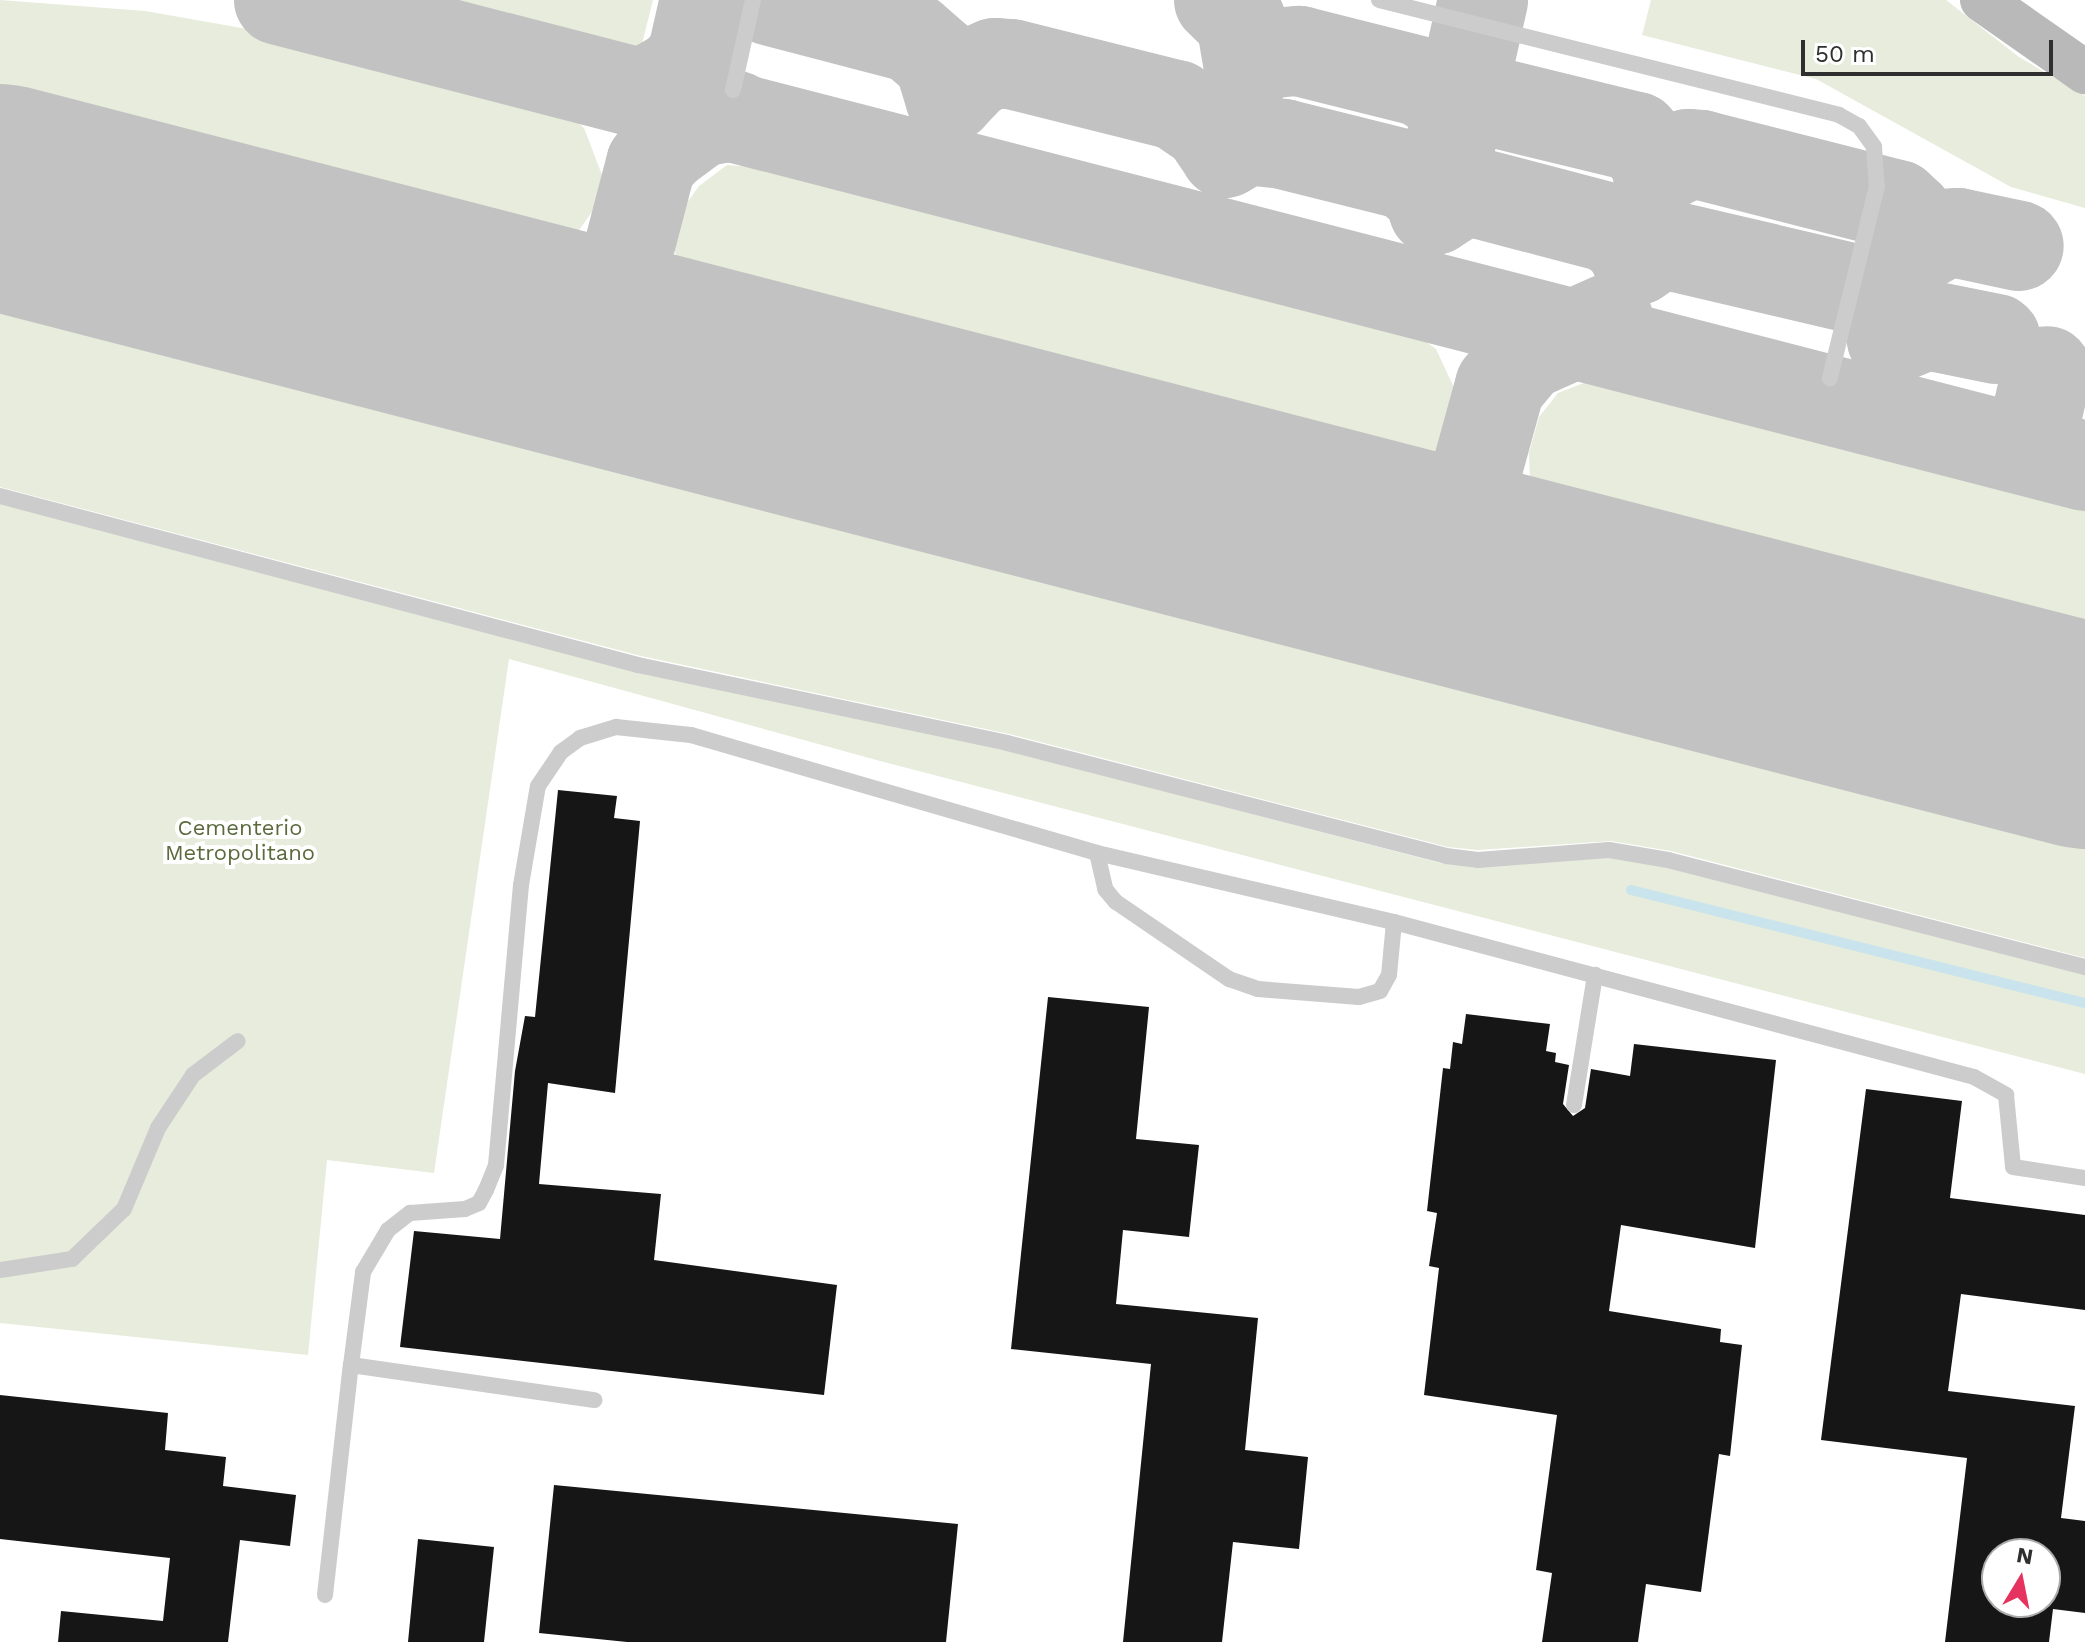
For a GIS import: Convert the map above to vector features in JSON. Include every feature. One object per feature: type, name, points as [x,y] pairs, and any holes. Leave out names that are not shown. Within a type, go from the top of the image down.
[{"type":"main road","points":[[1982,0],[2085,72]]},
{"type":"lane","points":[[733,90],[753,0]]},
{"type":"lane","points":[[1379,0],[1839,115],[1859,126],[1874,147],[1877,186],[1830,378]]},
{"type":"lane","points":[[0,496],[638,665],[1007,743],[1446,856],[1478,860],[1609,850],[1668,860],[2085,967]]},
{"type":"lane","points":[[325,1595],[363,1272],[373,1249],[410,1213],[465,1209],[479,1203],[496,1165],[530,820],[548,769],[580,738],[616,727],[691,735],[1097,853],[1394,922],[1992,1083],[2006,1095],[2013,1167],[2085,1178]]},
{"type":"lane","points":[[1097,853],[1105,889],[1116,902],[1229,979],[1258,989],[1359,997],[1380,991],[1389,975],[1394,922]]},
{"type":"lane","points":[[1574,1105],[1595,975]]},
{"type":"lane","points":[[0,1270],[72,1259],[124,1209],[158,1128],[193,1075],[238,1041]]},
{"type":"lane","points":[[351,1365],[594,1400]]},
{"type":"green space","points":[[0,0],[145,11],[282,35],[565,111],[584,128],[602,175],[594,209],[577,233],[554,247],[494,244],[0,116]]},
{"type":"green space","points":[[427,0],[653,0],[639,56]]},
{"type":"green space","points":[[1651,0],[1946,0],[2019,57],[2085,96],[2085,208],[2011,187],[1816,79],[1642,35]]},
{"type":"green space","points":[[727,165],[764,168],[1411,331],[1436,349],[1455,390],[1451,421],[1436,454],[1410,468],[1365,475],[719,306],[685,281],[674,249],[681,211],[699,186]]},
{"type":"green space","points":[[0,268],[2085,811],[2085,958],[1671,851],[1611,841],[1478,850],[1448,847],[1009,734],[641,656],[0,487]]},
{"type":"green space","points":[[1627,378],[2085,496],[2085,660],[1579,529],[1543,504],[1530,485],[1529,453],[1539,417],[1558,393],[1589,381],[1624,389]]},
{"type":"green space","name":"Cementerio Metropolitano","points":[[0,504],[1006,750],[1444,864],[1608,858],[1666,867],[2085,975],[2085,1074],[880,761],[509,659],[434,1173],[327,1160],[308,1355],[0,1323]]},
{"type":"building","points":[[558,790],[617,796],[614,818],[640,821],[615,1093],[548,1083],[539,1184],[661,1194],[654,1260],[837,1285],[824,1395],[400,1347],[414,1231],[500,1239],[515,1071],[525,1016],[535,1017]]},
{"type":"building","points":[[1048,997],[1149,1007],[1136,1139],[1199,1145],[1189,1237],[1123,1230],[1116,1304],[1258,1318],[1245,1450],[1308,1457],[1299,1549],[1233,1542],[1222,1642],[1123,1642],[1151,1364],[1011,1349]]},
{"type":"building","points":[[1466,1014],[1550,1024],[1546,1051],[1556,1053],[1555,1062],[1569,1065],[1563,1104],[1573,1116],[1585,1108],[1591,1069],[1630,1076],[1634,1044],[1776,1060],[1755,1248],[1621,1225],[1609,1311],[1721,1329],[1720,1342],[1742,1345],[1730,1456],[1719,1454],[1701,1592],[1646,1584],[1638,1642],[1542,1642],[1552,1573],[1536,1570],[1557,1415],[1424,1395],[1439,1268],[1429,1266],[1437,1213],[1427,1211],[1443,1068],[1450,1069],[1453,1042],[1462,1044]]},
{"type":"building","points":[[1866,1089],[1962,1101],[1950,1198],[2085,1215],[2085,1310],[1961,1294],[1948,1391],[2075,1406],[2061,1518],[2085,1521],[2085,1613],[2061,1610],[2061,1538],[1981,1538],[1981,1618],[2052,1618],[2049,1642],[1945,1642],[1967,1458],[1821,1440]]},
{"type":"building","points":[[0,1395],[168,1413],[165,1450],[226,1457],[223,1486],[296,1495],[290,1546],[240,1540],[228,1642],[58,1642],[61,1611],[163,1621],[170,1558],[0,1539]]},
{"type":"building","points":[[554,1485],[958,1524],[946,1642],[627,1642],[539,1633]]},
{"type":"building","points":[[418,1539],[494,1547],[484,1642],[408,1642]]},
{"type":"waterway","points":[[1631,890],[2085,1003]]},
{"type":"taxiway","points":[[279,0],[2085,466]]},
{"type":"taxiway","points":[[646,92],[676,75],[692,57],[705,0]]},
{"type":"taxiway","points":[[768,0],[913,38],[939,61],[950,97],[974,72],[995,63],[1011,64],[1176,105],[1207,126],[1225,153],[1247,140],[1283,144],[1407,175],[1428,193],[1434,210],[1459,194],[1477,193],[1610,228],[1628,242],[1637,260],[1658,246],[1672,246],[1851,288],[1877,298],[1886,309],[1892,339],[1927,325],[1996,339]]},
{"type":"taxiway","points":[[1219,0],[1241,21],[1249,68],[1262,54],[1299,51],[1422,82],[1447,99],[1457,118],[1484,103],[1497,103],[1636,137],[1653,156],[1657,170],[1688,154],[1701,155],[1897,205],[1909,216],[1916,249],[1943,234],[1958,233],[2019,246]]},
{"type":"taxiway","points":[[1447,159],[1483,0]]},
{"type":"taxiway","points":[[540,336],[588,317],[618,290],[651,164],[665,148],[700,122],[735,116]]},
{"type":"taxiway","points":[[618,290],[632,334],[669,369]]},
{"type":"taxiway","points":[[1390,556],[1436,539],[1467,506],[1500,386],[1525,356],[1608,319]]},
{"type":"taxiway","points":[[2036,419],[2047,371]]},
{"type":"taxiway","points":[[1467,506],[1482,555],[1514,588]]},
{"type":"runway","points":[[0,197],[2085,736]]}]
